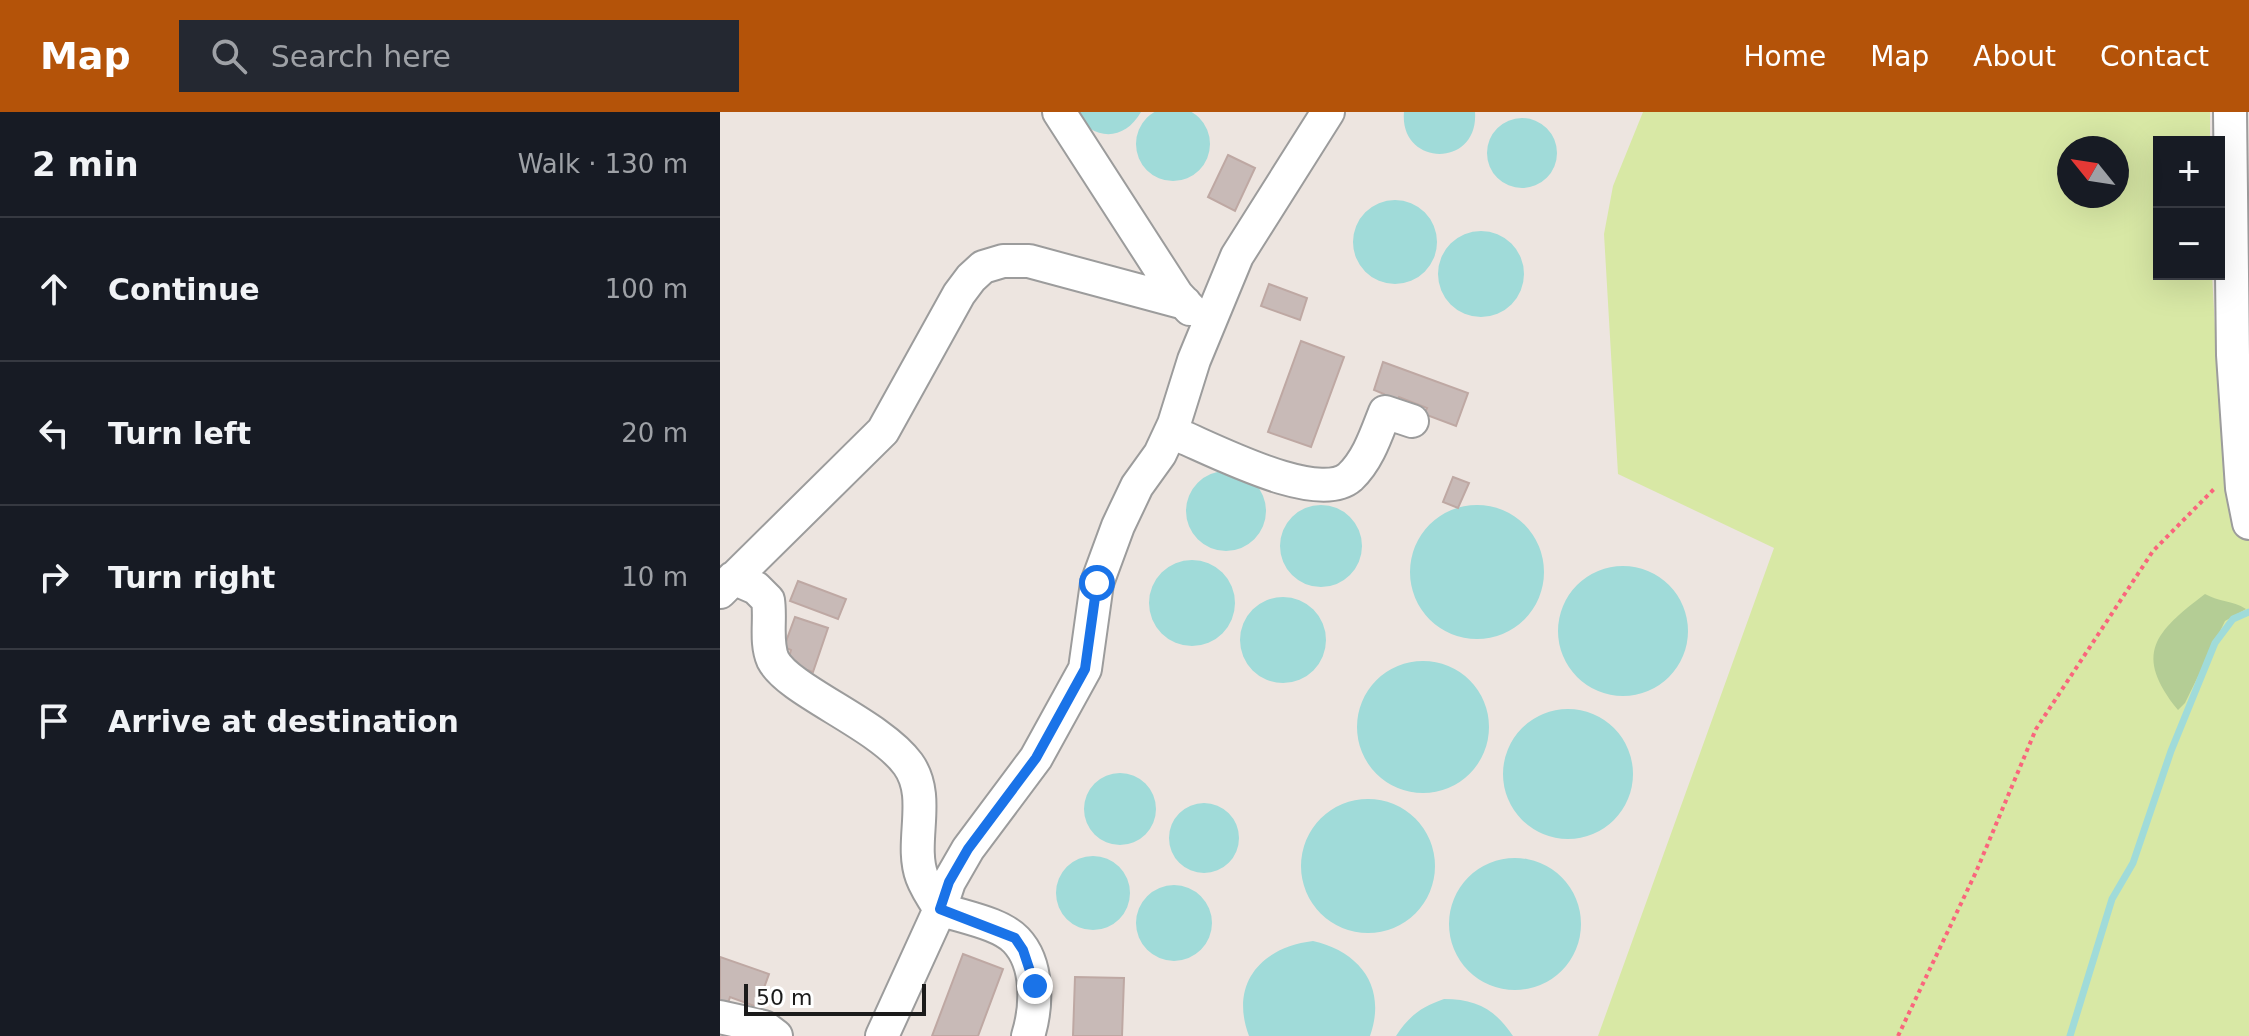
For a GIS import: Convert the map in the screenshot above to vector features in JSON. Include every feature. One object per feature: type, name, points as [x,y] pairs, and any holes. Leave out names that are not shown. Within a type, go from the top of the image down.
[{"type":"lane","points":[[1059,112],[1197,313]]},
{"type":"lane","points":[[882,1036],[940,909],[949,882],[968,849],[1036,758],[1085,669],[1097,583],[1137,486],[1171,432],[1197,313],[1328,112]]},
{"type":"lane","points":[[2230,112],[2231,293],[2240,465],[2249,523]]},
{"type":"lane","points":[[727,585],[883,431],[959,294],[983,267],[1003,261],[1029,261],[1197,313]]},
{"type":"lane","points":[[1171,432],[1299,484],[1327,484],[1348,479],[1368,453],[1385,412],[1412,421]]},
{"type":"lane","points":[[727,585],[756,588],[768,600],[768,635],[774,661],[795,680],[888,740],[910,767],[919,792],[921,875],[940,909],[1015,938],[1023,950],[1035,986],[1028,1036]]},
{"type":"lane","points":[[720,1017],[764,1027],[776,1036]]},
{"type":"path","points":[[1898,1036],[1976,872],[2036,729],[2153,551],[2240,465]]},
{"type":"green space","points":[[1643,112],[2210,112],[2210,136],[2153,136],[2153,280],[2212,280],[2219,401],[2249,374],[2249,1036],[1598,1036],[1774,548],[1618,474],[1604,234],[1613,186]]},
{"type":"green space","points":[[2205,594],[2246,609],[2225,621],[2185,703],[2178,710],[2156,674],[2156,645],[2173,620]]},
{"type":"water","points":[[1173,107],[1187,110],[1199,118],[1207,130],[1210,144],[1207,158],[1199,170],[1187,178],[1173,181],[1159,178],[1147,170],[1139,158],[1136,144],[1139,130],[1147,118],[1159,110]]},
{"type":"water","points":[[1074,112],[1141,112],[1125,129],[1108,134],[1090,128]]},
{"type":"water","points":[[1404,112],[1475,112],[1473,131],[1465,144],[1453,152],[1439,154],[1425,151],[1414,143],[1406,130]]},
{"type":"water","points":[[1529,118],[1551,133],[1557,153],[1555,167],[1547,178],[1536,186],[1515,188],[1497,178],[1489,167],[1487,146],[1497,128],[1508,120]]},
{"type":"water","points":[[1395,200],[1418,207],[1430,219],[1437,242],[1430,265],[1418,277],[1395,284],[1372,277],[1360,265],[1353,242],[1360,219],[1372,207]]},
{"type":"water","points":[[1481,231],[1505,238],[1517,250],[1524,274],[1517,298],[1505,310],[1481,317],[1457,310],[1445,298],[1438,274],[1445,250],[1457,238]]},
{"type":"water","points":[[1218,471],[1234,471],[1255,482],[1266,503],[1266,519],[1255,540],[1234,551],[1218,551],[1204,545],[1192,533],[1186,519],[1186,503],[1192,489],[1204,477]]},
{"type":"water","points":[[1313,505],[1329,505],[1344,512],[1355,523],[1362,546],[1359,562],[1350,575],[1329,587],[1313,587],[1298,580],[1287,569],[1280,554],[1280,538],[1287,523],[1298,512]]},
{"type":"water","points":[[1477,505],[1503,510],[1524,525],[1539,546],[1544,572],[1539,598],[1524,619],[1503,634],[1477,639],[1451,634],[1430,619],[1415,598],[1410,572],[1415,546],[1430,525],[1451,510]]},
{"type":"water","points":[[1192,560],[1216,567],[1228,579],[1235,603],[1228,627],[1216,639],[1192,646],[1168,639],[1156,627],[1149,603],[1156,579],[1168,567]]},
{"type":"water","points":[[1623,566],[1648,571],[1669,585],[1683,606],[1688,631],[1683,656],[1669,677],[1648,691],[1623,696],[1598,691],[1577,677],[1563,656],[1558,631],[1563,606],[1577,585],[1598,571]]},
{"type":"water","points":[[1283,597],[1307,604],[1319,616],[1326,640],[1319,664],[1307,676],[1283,683],[1259,676],[1247,664],[1240,640],[1247,616],[1259,604]]},
{"type":"water","points":[[1423,661],[1448,666],[1469,681],[1484,702],[1489,727],[1484,752],[1469,773],[1448,788],[1423,793],[1398,788],[1377,773],[1362,752],[1357,727],[1362,702],[1377,681],[1398,666]]},
{"type":"water","points":[[1568,709],[1593,714],[1614,728],[1628,749],[1633,774],[1628,799],[1614,820],[1593,834],[1568,839],[1543,834],[1522,820],[1508,799],[1503,774],[1508,749],[1522,728],[1543,714]]},
{"type":"water","points":[[1120,773],[1140,779],[1150,789],[1156,809],[1150,829],[1140,839],[1120,845],[1100,839],[1090,829],[1084,809],[1090,789],[1100,779]]},
{"type":"water","points":[[1368,799],[1394,804],[1416,818],[1430,840],[1435,866],[1430,892],[1416,914],[1394,928],[1368,933],[1342,928],[1320,914],[1306,892],[1301,866],[1306,840],[1320,818],[1342,804]]},
{"type":"water","points":[[1197,803],[1211,803],[1233,818],[1239,838],[1237,851],[1229,863],[1211,873],[1197,873],[1175,858],[1169,845],[1169,831],[1184,809]]},
{"type":"water","points":[[1093,856],[1107,859],[1119,867],[1127,879],[1130,893],[1127,907],[1119,919],[1107,927],[1093,930],[1079,927],[1067,919],[1059,907],[1056,893],[1059,879],[1067,867],[1079,859]]},
{"type":"water","points":[[1515,858],[1540,863],[1562,877],[1576,899],[1581,924],[1576,949],[1562,971],[1540,985],[1515,990],[1490,985],[1468,971],[1454,949],[1449,924],[1454,899],[1468,877],[1490,863]]},
{"type":"water","points":[[1174,885],[1188,888],[1201,896],[1209,909],[1212,923],[1209,937],[1201,950],[1188,958],[1174,961],[1160,958],[1147,950],[1139,937],[1136,923],[1139,909],[1147,896],[1160,888]]},
{"type":"water","points":[[1313,941],[1345,954],[1366,975],[1375,1002],[1370,1036],[1249,1036],[1243,1000],[1254,971],[1279,951]]},
{"type":"water","points":[[1444,999],[1484,1007],[1513,1036],[1396,1036],[1416,1013]]},
{"type":"building","points":[[1228,155],[1255,168],[1235,211],[1208,197]]},
{"type":"building","points":[[1269,284],[1307,298],[1300,320],[1261,306]]},
{"type":"building","points":[[1301,341],[1344,357],[1311,447],[1268,432]]},
{"type":"building","points":[[1383,362],[1468,393],[1456,426],[1424,414],[1427,408],[1399,397],[1395,408],[1381,403],[1384,394],[1374,390]]},
{"type":"building","points":[[1453,477],[1469,483],[1458,508],[1443,502]]},
{"type":"building","points":[[798,581],[846,599],[838,619],[790,601]]},
{"type":"building","points":[[795,617],[828,628],[813,672],[787,663],[791,650],[784,647]]},
{"type":"building","points":[[963,954],[1003,969],[978,1036],[932,1036]]},
{"type":"building","points":[[720,957],[769,974],[757,1007],[730,997],[728,1003],[720,1000]]},
{"type":"building","points":[[1075,977],[1124,978],[1122,1036],[1073,1036]]},
{"type":"waterway","points":[[2070,1036],[2112,899],[2133,863],[2171,751],[2215,643],[2233,619],[2249,612]]},
{"type":"route","points":[[1035,986],[1023,950],[1015,938],[940,909],[949,882],[968,849],[987,828],[1036,758],[1077,687],[1085,669],[1097,583]]}]
